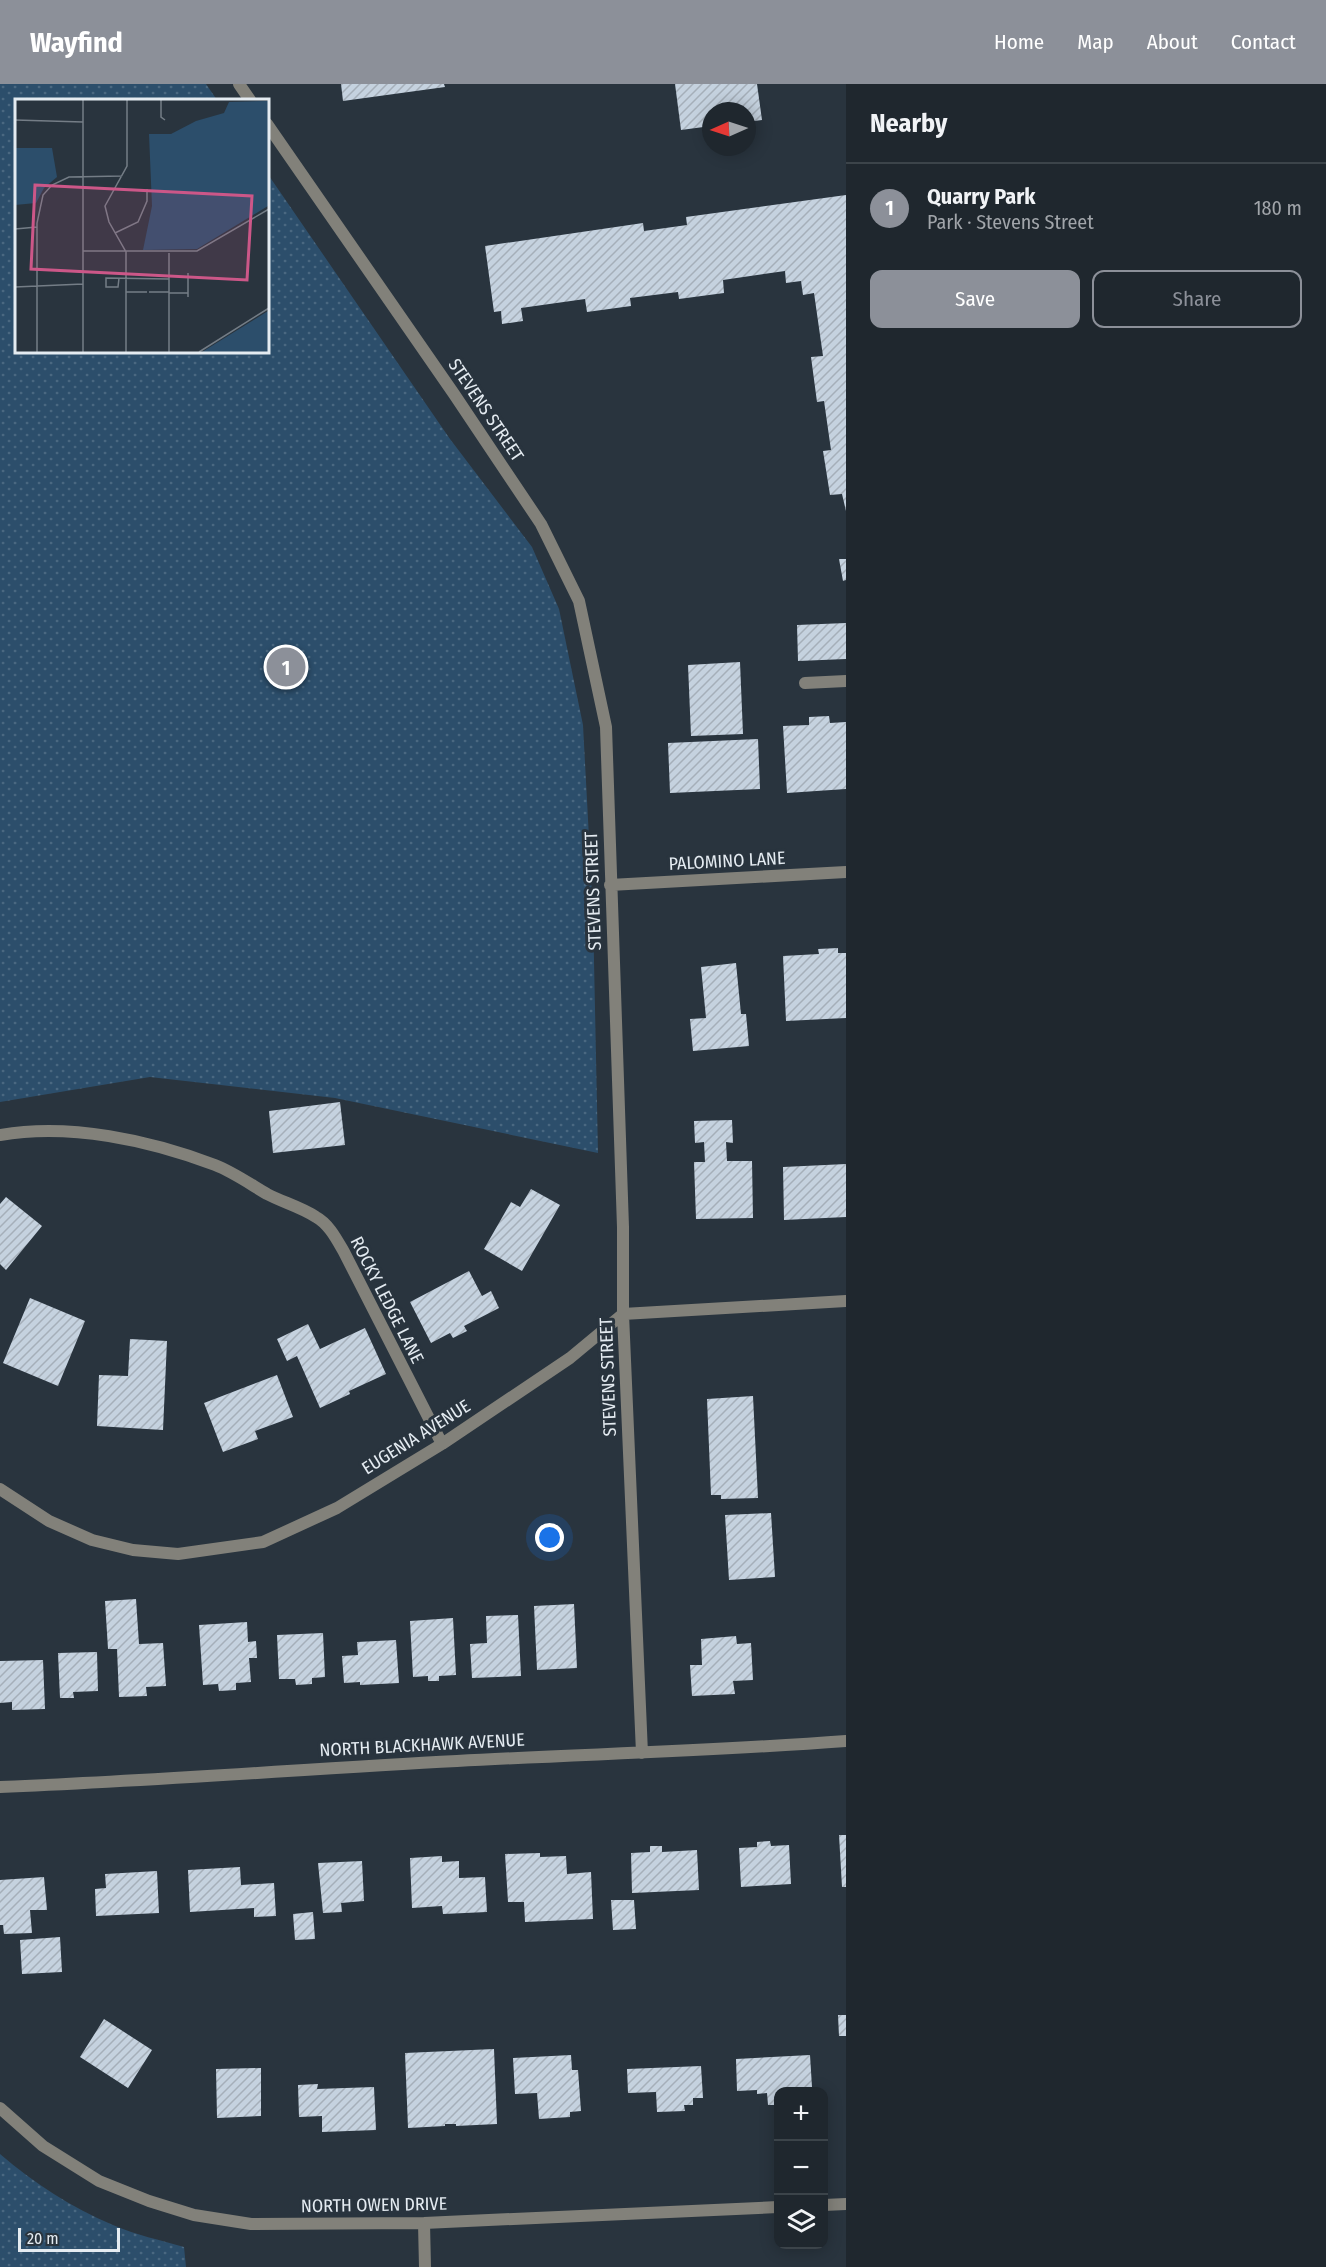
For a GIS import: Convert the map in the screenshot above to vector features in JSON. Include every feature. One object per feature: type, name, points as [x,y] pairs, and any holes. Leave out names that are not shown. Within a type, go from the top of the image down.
[{"type":"street","points":[[239,84],[249,99]]},
{"type":"street","name":"STEVENS STREET","points":[[268,125],[541,524],[579,601],[606,727],[622,1215],[623,1314],[642,1753]]},
{"type":"street","points":[[806,683],[846,681]]},
{"type":"street","name":"PALOMINO LANE","points":[[610,885],[846,872]]},
{"type":"street","name":"ROCKY LEDGE LANE","points":[[0,1135],[18,1132],[96,1133],[153,1146],[216,1166],[269,1195],[318,1217],[330,1230],[344,1252],[442,1444]]},
{"type":"street","points":[[623,1314],[846,1301]]},
{"type":"street","name":"EUGENIA AVENUE","points":[[0,1489],[49,1521],[92,1540],[133,1550],[178,1554],[263,1542],[337,1508],[442,1444],[570,1358],[623,1314]]},
{"type":"street","name":"NORTH BLACKHAWK AVENUE","points":[[0,1787],[133,1782],[278,1771],[846,1741]]},
{"type":"street","name":"NORTH OWEN DRIVE","points":[[0,2108],[43,2146],[99,2181],[194,2215],[251,2223],[424,2223],[774,2207]]},
{"type":"street","points":[[828,2205],[846,2204]]},
{"type":"street","points":[[424,2223],[425,2267]]},
{"type":"shaded area","points":[[0,84],[206,84],[216,99],[15,99],[15,352],[268,352],[268,174],[450,439],[532,547],[559,609],[583,725],[593,913],[598,1153],[335,1098],[150,1077],[0,1102]]},
{"type":"shaded area","points":[[0,2154],[40,2185],[83,2211],[130,2232],[184,2247],[186,2267],[0,2267]]},
{"type":"building","points":[[341,84],[444,84],[445,87],[343,101]]},
{"type":"building","points":[[675,84],[757,84],[762,120],[756,121],[756,102],[702,102],[702,127],[681,130]]},
{"type":"building","points":[[846,195],[846,511],[842,494],[830,495],[823,451],[831,450],[824,401],[817,402],[811,357],[823,356],[814,293],[803,295],[801,281],[786,283],[785,271],[723,280],[724,293],[679,299],[678,292],[630,298],[631,306],[587,312],[585,299],[521,308],[523,321],[502,324],[501,311],[494,312],[485,246],[643,223],[644,231],[687,225],[686,217]]},
{"type":"building","points":[[839,559],[846,559],[846,580],[843,581]]},
{"type":"building","points":[[846,623],[846,659],[798,661],[797,625]]},
{"type":"building","points":[[740,662],[743,734],[691,736],[688,665]]},
{"type":"building","points":[[829,716],[830,723],[846,722],[846,789],[787,793],[783,726],[809,725],[809,717]]},
{"type":"building","points":[[758,739],[760,789],[670,793],[668,743]]},
{"type":"building","points":[[838,948],[838,953],[846,953],[846,1018],[786,1021],[783,956],[819,954],[818,949]]},
{"type":"building","points":[[736,963],[741,1014],[746,1014],[749,1046],[693,1051],[690,1019],[706,1018],[701,967]]},
{"type":"building","points":[[340,1102],[345,1145],[273,1153],[269,1111]]},
{"type":"building","points":[[732,1120],[733,1143],[726,1142],[727,1161],[752,1161],[753,1218],[696,1219],[694,1162],[705,1162],[704,1142],[695,1143],[694,1121]]},
{"type":"building","points":[[846,1164],[846,1217],[784,1220],[783,1167]]},
{"type":"building","points":[[531,1189],[560,1205],[522,1271],[484,1249],[511,1202],[520,1207]]},
{"type":"building","points":[[6,1197],[42,1226],[6,1270],[0,1264],[0,1204]]},
{"type":"building","points":[[469,1271],[482,1296],[491,1291],[499,1308],[464,1326],[467,1331],[453,1338],[450,1333],[431,1343],[410,1302]]},
{"type":"building","points":[[30,1298],[85,1321],[58,1386],[3,1363]]},
{"type":"building","points":[[308,1324],[320,1349],[365,1328],[386,1374],[349,1391],[350,1394],[320,1408],[297,1356],[287,1361],[277,1339]]},
{"type":"building","points":[[130,1339],[167,1341],[163,1430],[97,1426],[99,1375],[128,1376]]},
{"type":"building","points":[[277,1375],[293,1417],[255,1431],[258,1439],[223,1452],[204,1403]]},
{"type":"building","points":[[753,1396],[758,1498],[721,1499],[721,1495],[711,1495],[707,1399]]},
{"type":"building","points":[[771,1513],[775,1577],[729,1580],[725,1515]]},
{"type":"building","points":[[136,1599],[139,1644],[163,1643],[166,1686],[146,1687],[147,1696],[119,1697],[117,1649],[108,1649],[105,1601]]},
{"type":"building","points":[[574,1604],[577,1668],[537,1670],[534,1606]]},
{"type":"building","points":[[518,1615],[521,1676],[472,1678],[470,1644],[487,1643],[486,1616]]},
{"type":"building","points":[[453,1618],[456,1675],[439,1676],[439,1681],[428,1681],[428,1676],[413,1677],[410,1621]]},
{"type":"building","points":[[247,1622],[248,1642],[256,1641],[257,1658],[249,1658],[251,1682],[236,1683],[236,1690],[219,1691],[218,1684],[203,1685],[199,1625]]},
{"type":"building","points":[[323,1633],[325,1677],[312,1678],[312,1684],[296,1685],[295,1679],[279,1679],[277,1635]]},
{"type":"building","points":[[736,1636],[737,1644],[751,1643],[753,1680],[733,1681],[735,1694],[692,1696],[690,1665],[702,1665],[701,1639]]},
{"type":"building","points":[[396,1640],[399,1683],[360,1685],[360,1682],[344,1683],[342,1656],[358,1655],[357,1642]]},
{"type":"building","points":[[97,1652],[98,1691],[73,1692],[74,1698],[60,1698],[58,1653]]},
{"type":"building","points":[[43,1660],[45,1709],[12,1710],[12,1702],[0,1703],[0,1661]]},
{"type":"building","points":[[839,1835],[846,1835],[846,1887],[842,1887]]},
{"type":"building","points":[[770,1841],[771,1846],[789,1845],[791,1884],[741,1887],[739,1848],[757,1847],[757,1842]]},
{"type":"building","points":[[650,1846],[662,1846],[662,1852],[697,1850],[699,1890],[632,1893],[631,1853],[650,1852]]},
{"type":"building","points":[[540,1853],[540,1857],[566,1856],[567,1874],[591,1872],[593,1919],[525,1922],[524,1902],[508,1902],[505,1854]]},
{"type":"building","points":[[442,1856],[442,1862],[459,1861],[459,1878],[485,1877],[487,1912],[443,1914],[442,1906],[412,1908],[410,1858]]},
{"type":"building","points":[[362,1861],[364,1901],[341,1903],[342,1912],[323,1913],[318,1863]]},
{"type":"building","points":[[240,1867],[241,1885],[274,1883],[276,1916],[254,1917],[254,1908],[190,1912],[188,1870]]},
{"type":"building","points":[[157,1871],[159,1913],[96,1916],[95,1889],[106,1888],[105,1874]]},
{"type":"building","points":[[44,1877],[47,1910],[30,1910],[32,1933],[4,1934],[3,1925],[0,1925],[0,1880]]},
{"type":"building","points":[[611,1900],[634,1900],[636,1929],[613,1930]]},
{"type":"building","points":[[313,1912],[315,1939],[295,1940],[293,1914]]},
{"type":"building","points":[[60,1937],[62,1972],[22,1974],[20,1940]]},
{"type":"building","points":[[838,2015],[846,2015],[846,2036],[839,2036]]},
{"type":"building","points":[[104,2019],[152,2050],[128,2088],[80,2057]]},
{"type":"building","points":[[494,2049],[497,2124],[456,2126],[456,2124],[445,2124],[445,2126],[408,2128],[405,2053]]},
{"type":"building","points":[[571,2055],[572,2070],[578,2070],[581,2111],[570,2112],[570,2117],[539,2119],[537,2093],[515,2094],[513,2058]]},
{"type":"building","points":[[810,2055],[812,2087],[774,2087],[774,2105],[768,2105],[767,2093],[757,2094],[757,2090],[737,2091],[736,2059]]},
{"type":"building","points":[[701,2066],[703,2098],[693,2098],[693,2105],[684,2105],[685,2111],[657,2112],[656,2092],[628,2093],[627,2069]]},
{"type":"building","points":[[261,2068],[261,2116],[217,2118],[216,2069]]},
{"type":"building","points":[[318,2084],[317,2089],[374,2087],[376,2130],[322,2132],[322,2116],[299,2117],[298,2085]]},
{"type":"place","name":"Quarry Park","points":[[286,667]]}]
